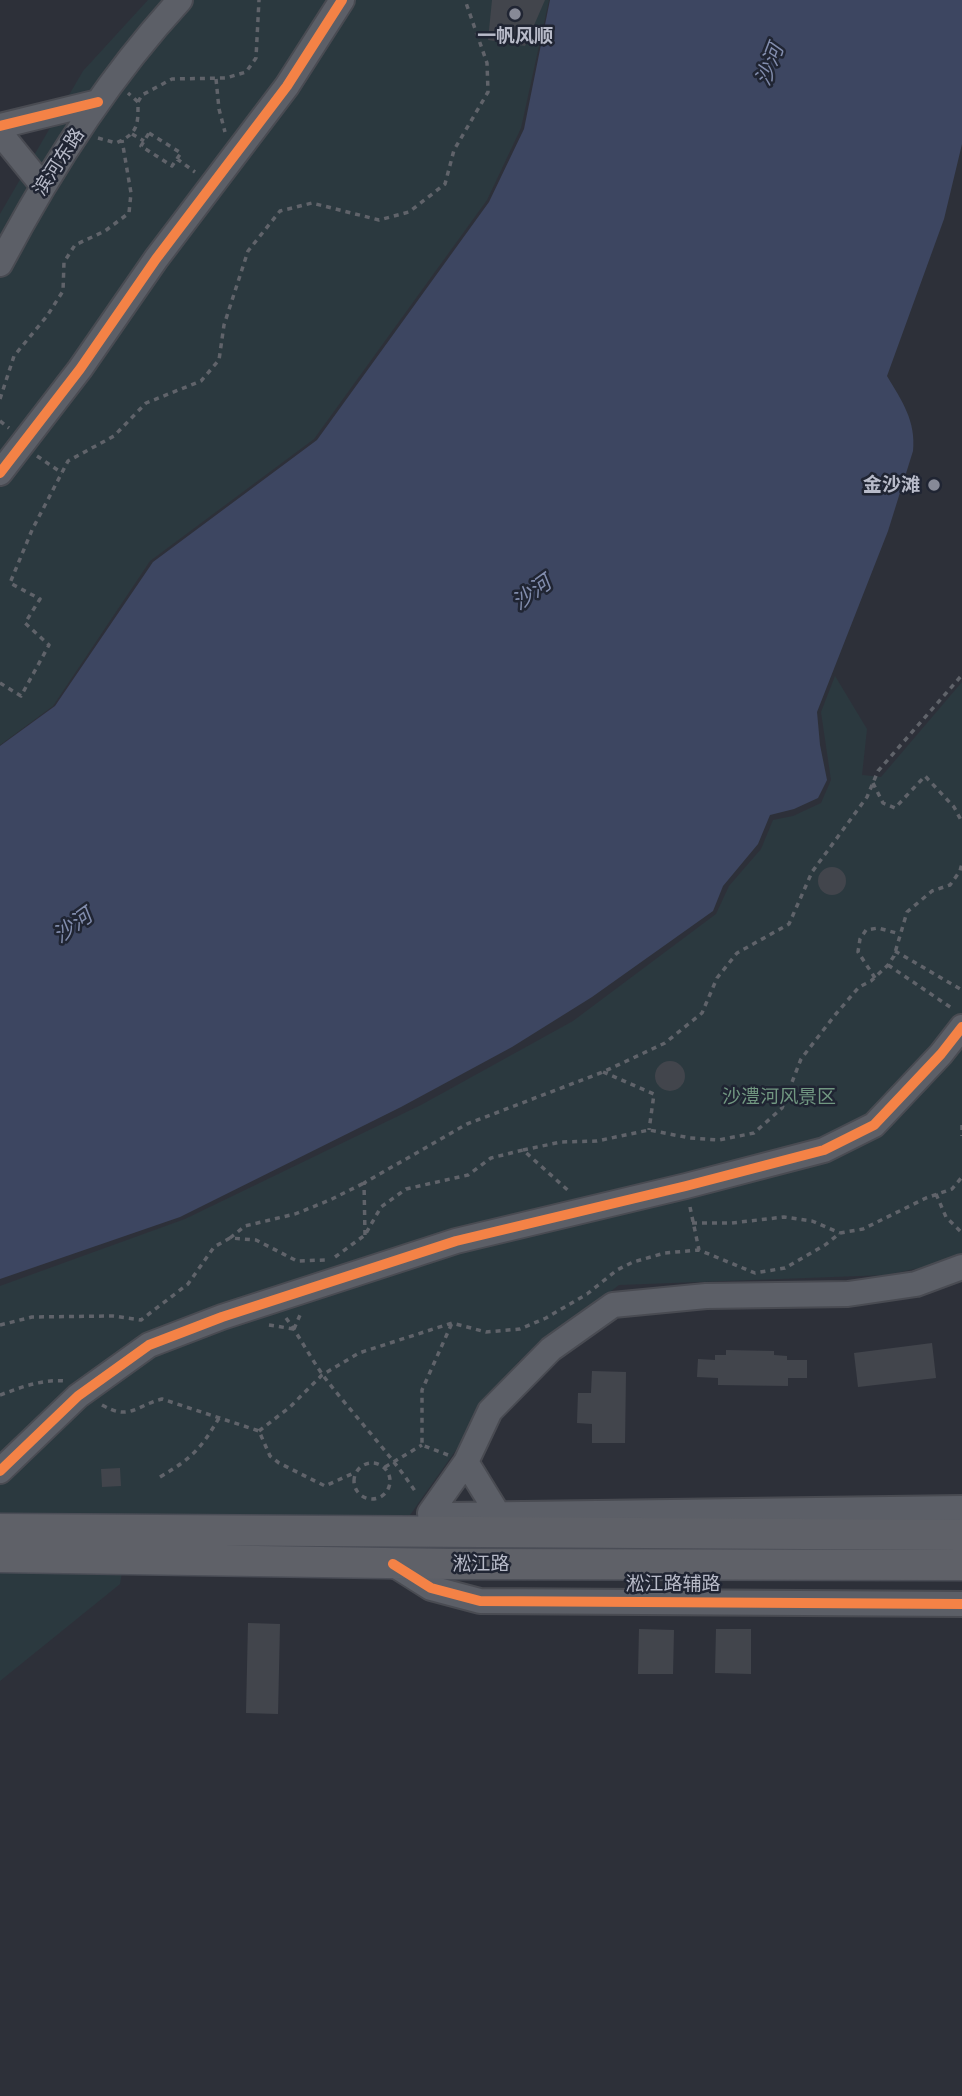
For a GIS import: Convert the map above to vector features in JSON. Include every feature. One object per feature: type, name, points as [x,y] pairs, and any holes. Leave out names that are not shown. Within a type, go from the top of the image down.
[{"type":"main road","name":"淞江路","points":[[0,1529],[431,1523],[962,1535]]},
{"type":"main road","name":"淞江路","points":[[0,1557],[393,1564],[962,1565]]},
{"type":"street","name":"滨河东路","points":[[0,264],[65,147],[143,40],[180,0]]},
{"type":"street","points":[[0,473],[80,369],[156,259],[287,86],[342,0]]},
{"type":"street","points":[[0,126],[98,102]]},
{"type":"street","points":[[0,134],[43,186]]},
{"type":"street","points":[[0,1471],[86,1390],[149,1345],[222,1317],[456,1241],[824,1150],[874,1125],[942,1054],[961,1020]]},
{"type":"street","points":[[431,1523],[466,1462],[490,1411],[551,1349],[613,1306],[706,1296],[848,1294],[916,1284],[962,1267]]},
{"type":"street","points":[[466,1462],[498,1524],[962,1508]]},
{"type":"street","name":"淞江路辅路","points":[[393,1564],[430,1588],[480,1601],[962,1604]]},
{"type":"path","points":[[82,127],[102,141],[116,143],[132,134],[138,125],[138,102],[142,95],[172,79],[216,79],[246,72],[256,58],[258,0]]},
{"type":"path","points":[[0,683],[21,696],[50,645],[25,623],[40,599],[10,583],[32,530],[68,461],[114,436],[146,403],[201,381],[219,360],[224,325],[248,251],[280,211],[312,203],[379,220],[410,212],[445,184],[454,150],[488,92],[487,63],[466,0]]},
{"type":"path","points":[[216,79],[224,129],[235,154]]},
{"type":"path","points":[[114,80],[138,102]]},
{"type":"path","points":[[149,133],[181,153],[172,166],[141,146],[144,141],[149,133]]},
{"type":"path","points":[[132,134],[144,141]]},
{"type":"path","points":[[0,399],[13,356],[47,316],[63,291],[64,262],[75,245],[105,231],[129,213],[131,193],[121,140]]},
{"type":"path","points":[[0,1325],[32,1317],[113,1316],[141,1320],[188,1284],[214,1247],[245,1226],[295,1214],[364,1183],[467,1124],[603,1072],[665,1043],[702,1013],[717,978],[737,953],[789,924],[812,872],[867,797],[878,771],[962,675]]},
{"type":"path","points":[[873,782],[883,803],[895,807],[925,776],[954,807],[962,822]]},
{"type":"path","points":[[230,1238],[256,1240],[297,1261],[330,1260],[365,1235],[381,1207],[406,1189],[468,1175],[491,1158],[561,1142],[597,1141],[649,1130],[690,1138],[719,1140],[754,1133],[782,1108],[801,1059],[835,1015],[859,987],[875,978],[888,965],[907,912],[932,891],[950,885],[962,863]]},
{"type":"path","points":[[875,978],[858,952],[860,939],[866,930],[878,928],[900,934]]},
{"type":"path","points":[[895,951],[962,990]]},
{"type":"path","points":[[888,965],[961,1020]]},
{"type":"path","points":[[603,1072],[654,1094],[649,1130]]},
{"type":"path","points":[[962,1125],[962,1136]]},
{"type":"path","points":[[523,1150],[589,1208]]},
{"type":"path","points":[[364,1183],[365,1235]]},
{"type":"path","points":[[686,1186],[699,1250]]},
{"type":"path","points":[[936,1194],[946,1217],[962,1233]]},
{"type":"path","points":[[692,1223],[732,1223],[784,1217],[812,1221],[840,1233]]},
{"type":"path","points":[[422,1445],[422,1390],[452,1323]]},
{"type":"path","points":[[294,1329],[322,1374],[366,1430],[396,1462],[431,1523]]},
{"type":"path","points":[[0,1395],[52,1380],[79,1383],[97,1402],[117,1413],[137,1410],[162,1399],[260,1431],[270,1455],[279,1463],[325,1486],[356,1472],[368,1463],[380,1464],[385,1468],[390,1484],[384,1494],[373,1499],[362,1496],[354,1480],[356,1472]]},
{"type":"path","points":[[160,1477],[183,1463],[202,1446],[219,1418]]},
{"type":"path","points":[[422,1445],[466,1462]]},
{"type":"path","points":[[385,1468],[422,1445]]},
{"type":"green space","points":[[148,0],[549,0],[521,128],[487,200],[314,439],[150,561],[53,706],[0,745],[0,214],[83,71]]},
{"type":"green space","name":"沙澧河风景区","points":[[835,676],[867,729],[862,775],[881,777],[962,682],[962,1259],[886,1275],[619,1285],[519,1361],[410,1515],[377,1519],[131,1517],[120,1584],[0,1681],[0,1286],[185,1219],[421,1105],[573,1021],[716,914],[729,886],[761,849],[773,820],[793,816],[821,803],[831,780],[821,712]]},
{"type":"water","name":"沙河","points":[[550,0],[962,0],[962,144],[944,219],[887,376],[910,421],[913,451],[888,531],[817,712],[827,780],[818,798],[794,809],[770,815],[758,844],[723,886],[713,911],[592,997],[512,1047],[401,1107],[180,1217],[0,1279],[0,746],[55,706],[153,562],[317,440],[489,202],[524,129]]},
{"type":"building","name":"一帆风顺","points":[[492,0],[545,0],[525,46],[488,40]]},
{"type":"building","points":[[832,867],[842,871],[846,881],[842,891],[832,895],[822,891],[818,881],[822,871]]},
{"type":"building","points":[[670,1061],[676,1062],[684,1070],[684,1082],[676,1090],[670,1091],[664,1090],[656,1082],[655,1076],[656,1070],[664,1062]]},
{"type":"building","points":[[932,1343],[936,1378],[858,1387],[854,1353]]},
{"type":"building","points":[[726,1350],[774,1351],[774,1355],[787,1356],[787,1360],[807,1360],[807,1378],[788,1378],[788,1386],[718,1385],[718,1378],[697,1377],[698,1359],[715,1360],[715,1355],[726,1355]]},
{"type":"building","points":[[592,1371],[626,1372],[625,1443],[592,1443],[592,1424],[577,1423],[578,1393],[591,1393]]},
{"type":"building","points":[[120,1468],[121,1486],[102,1487],[101,1469]]},
{"type":"building","points":[[248,1623],[280,1624],[278,1714],[246,1713]]},
{"type":"building","points":[[639,1629],[674,1630],[673,1674],[638,1674]]},
{"type":"building","points":[[716,1629],[751,1629],[751,1674],[715,1673]]},
{"type":"cycle path","points":[[0,473],[80,369],[156,259],[287,86],[342,0]]},
{"type":"cycle path","points":[[0,126],[98,102]]},
{"type":"cycle path","points":[[0,1471],[78,1396],[149,1345],[222,1317],[456,1241],[824,1150],[874,1125],[941,1054],[962,1027]]},
{"type":"cycle path","points":[[393,1564],[431,1588],[480,1601],[962,1604]]},
{"type":"place","name":"一帆风顺","points":[[515,14]]},
{"type":"place","name":"金沙滩","points":[[934,485]]}]
